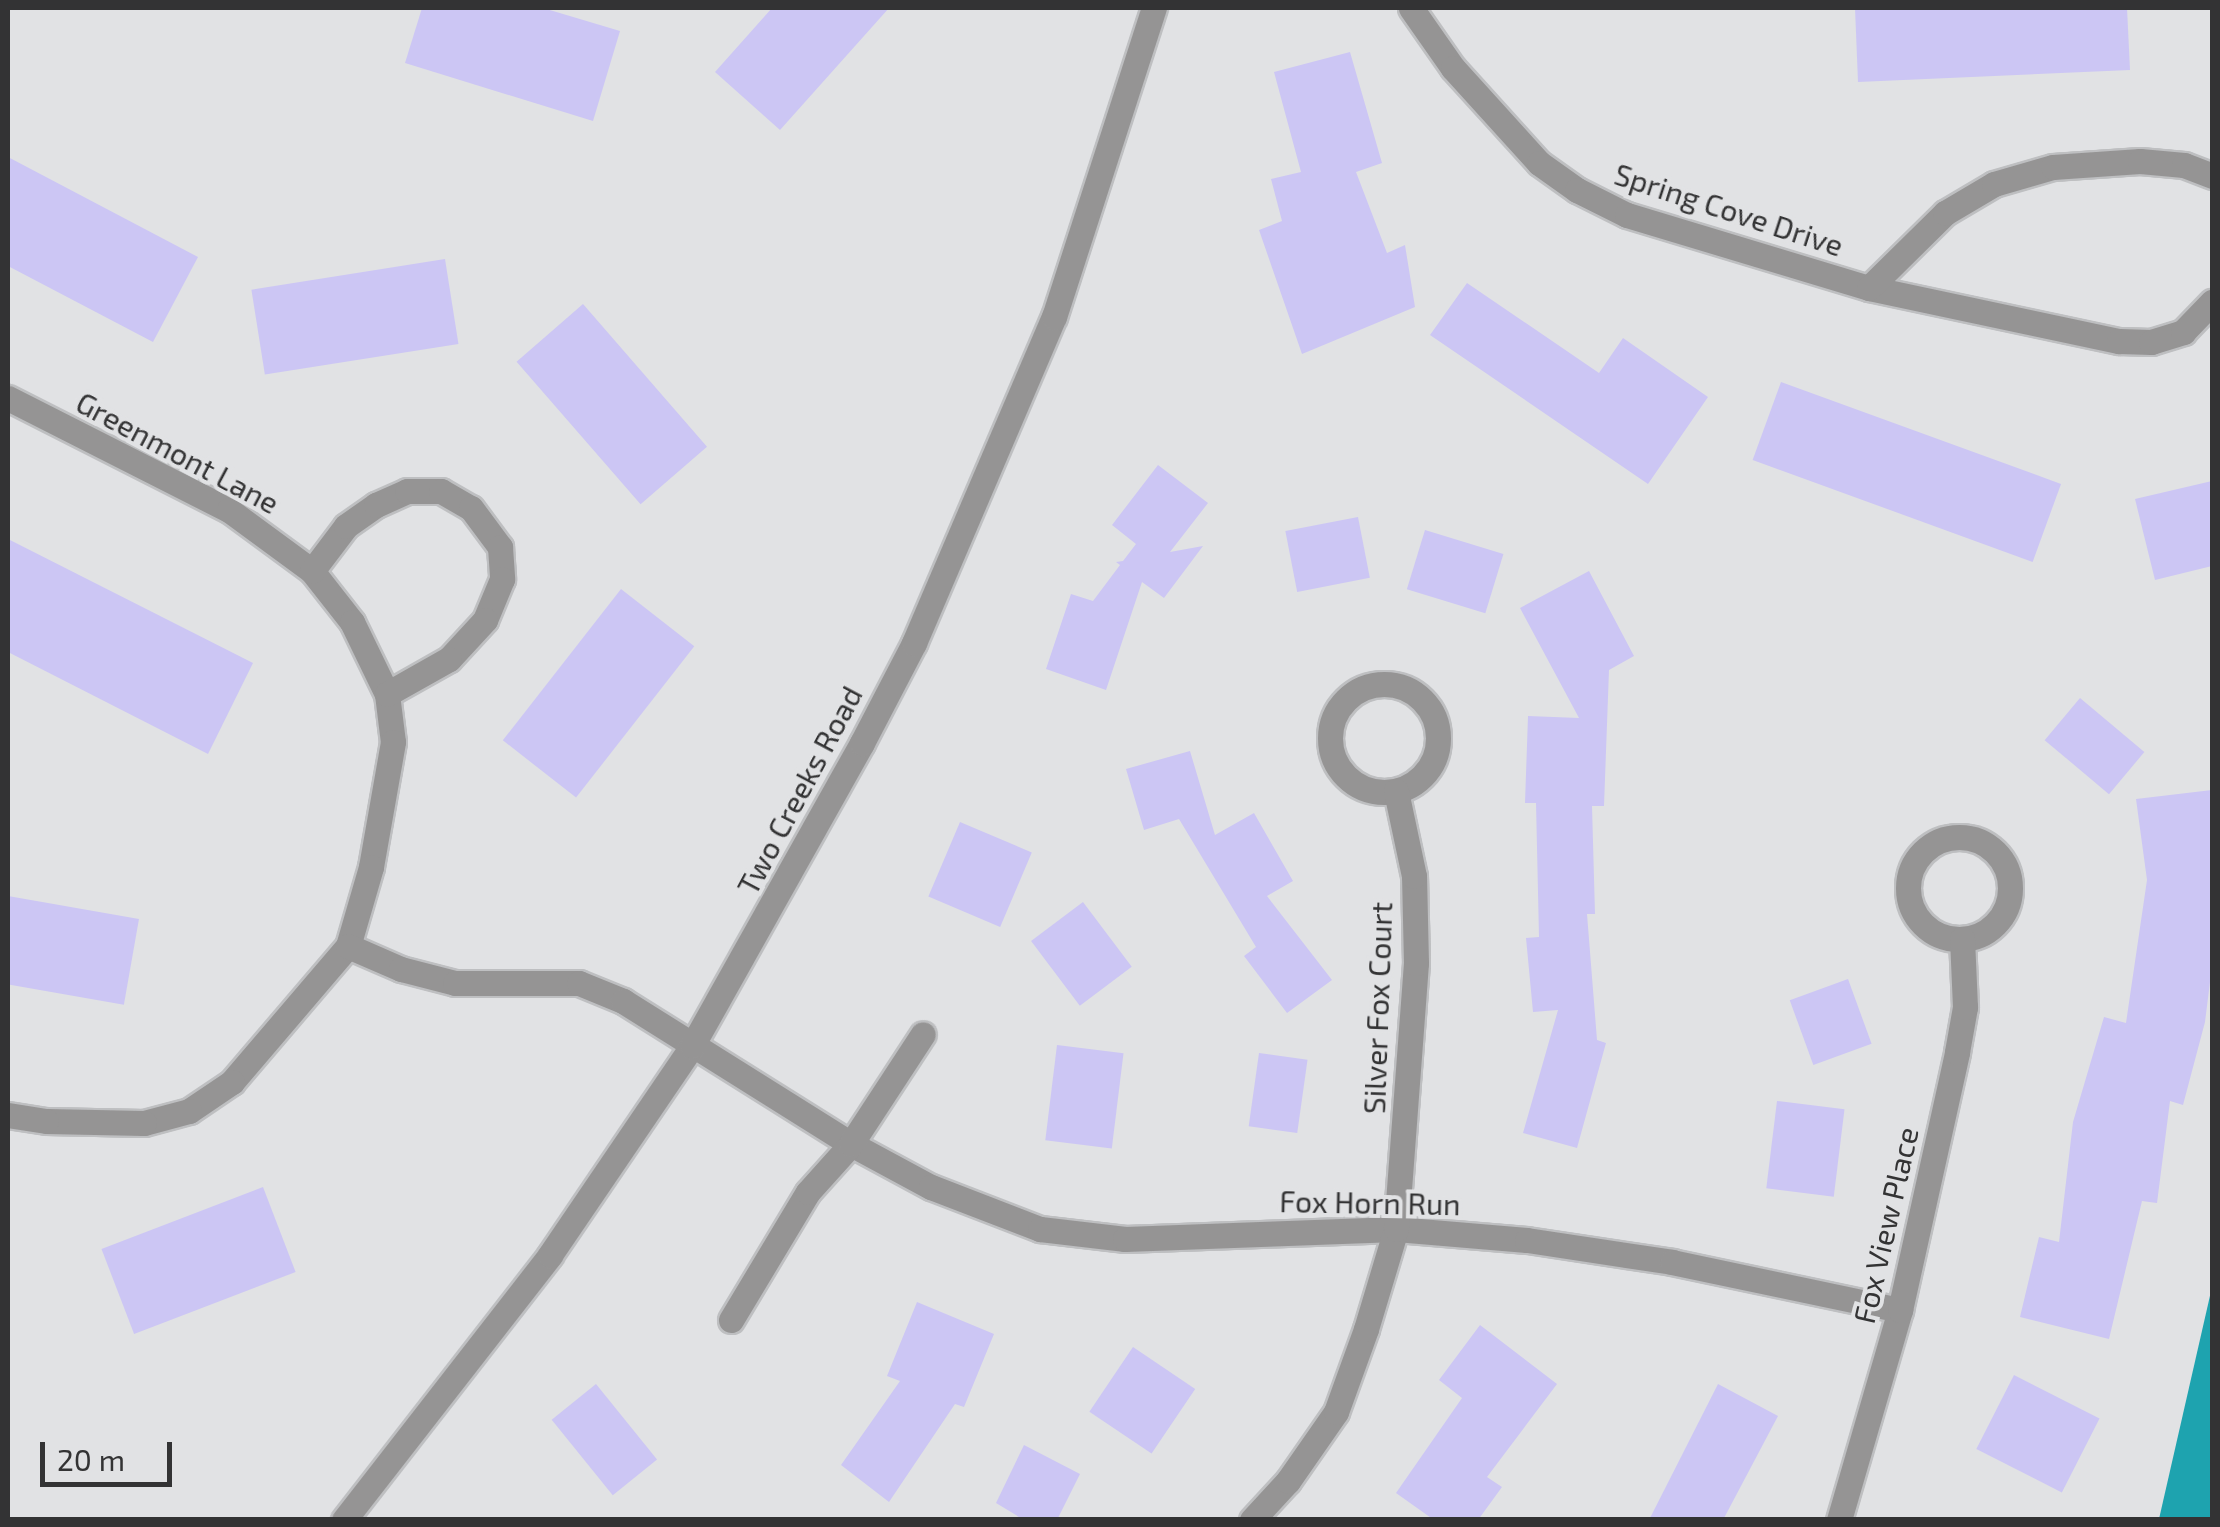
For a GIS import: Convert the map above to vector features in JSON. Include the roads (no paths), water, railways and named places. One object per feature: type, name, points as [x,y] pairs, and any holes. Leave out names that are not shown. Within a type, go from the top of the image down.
[{"type":"street","name":"Two Creeks Road","points":[[344,1520],[410,1442],[550,1255],[692,1046],[774,908],[922,626],[1054,317],[1154,8]]},
{"type":"street","name":"Spring Cove Drive","points":[[1411,8],[1504,128],[1539,163],[1577,190],[1627,215],[1869,288],[2120,341],[2151,342],[2182,332],[2212,302]]},
{"type":"street","name":"Spring Cove Drive","points":[[1869,288],[1945,212],[1994,184],[2053,167],[2140,161],[2184,165],[2212,176]]},
{"type":"street","name":"Greenmont Lane","points":[[8,398],[230,510],[312,571],[352,622],[388,694],[392,742],[385,800],[348,946]]},
{"type":"street","points":[[312,571],[346,526],[376,504],[407,491],[441,490],[471,508],[500,547],[502,579],[486,620],[449,659],[388,694]]},
{"type":"street","points":[[1370,685],[1404,688],[1418,696],[1437,724],[1434,759],[1426,774],[1396,791],[1360,787],[1334,760],[1331,723],[1339,706],[1370,685]]},
{"type":"street","name":"Silver Fox Court","points":[[1252,1520],[1288,1481],[1336,1412],[1396,1228],[1416,963],[1414,876],[1396,791]]},
{"type":"street","points":[[1955,836],[1984,842],[1997,852],[2007,868],[2011,894],[2006,911],[1990,929],[1962,940],[1928,930],[1912,908],[1907,890],[1919,854],[1938,840],[1955,836]]},
{"type":"street","name":"Fox View Place","points":[[1839,1520],[1900,1310],[1957,1052],[1965,1007],[1962,940]]},
{"type":"street","points":[[8,1115],[46,1121],[144,1123],[189,1111],[232,1082],[348,946],[401,969],[455,983],[580,983],[622,1001],[692,1046]]},
{"type":"street","points":[[731,1320],[808,1192],[852,1144],[923,1034]]},
{"type":"street","name":"Fox Horn Run","points":[[692,1046],[852,1144],[932,1187],[1040,1229],[1125,1238],[1396,1228],[1656,1259],[1900,1310]]},
{"type":"water","points":[[2212,1287],[2212,1519],[2159,1519]]}]
